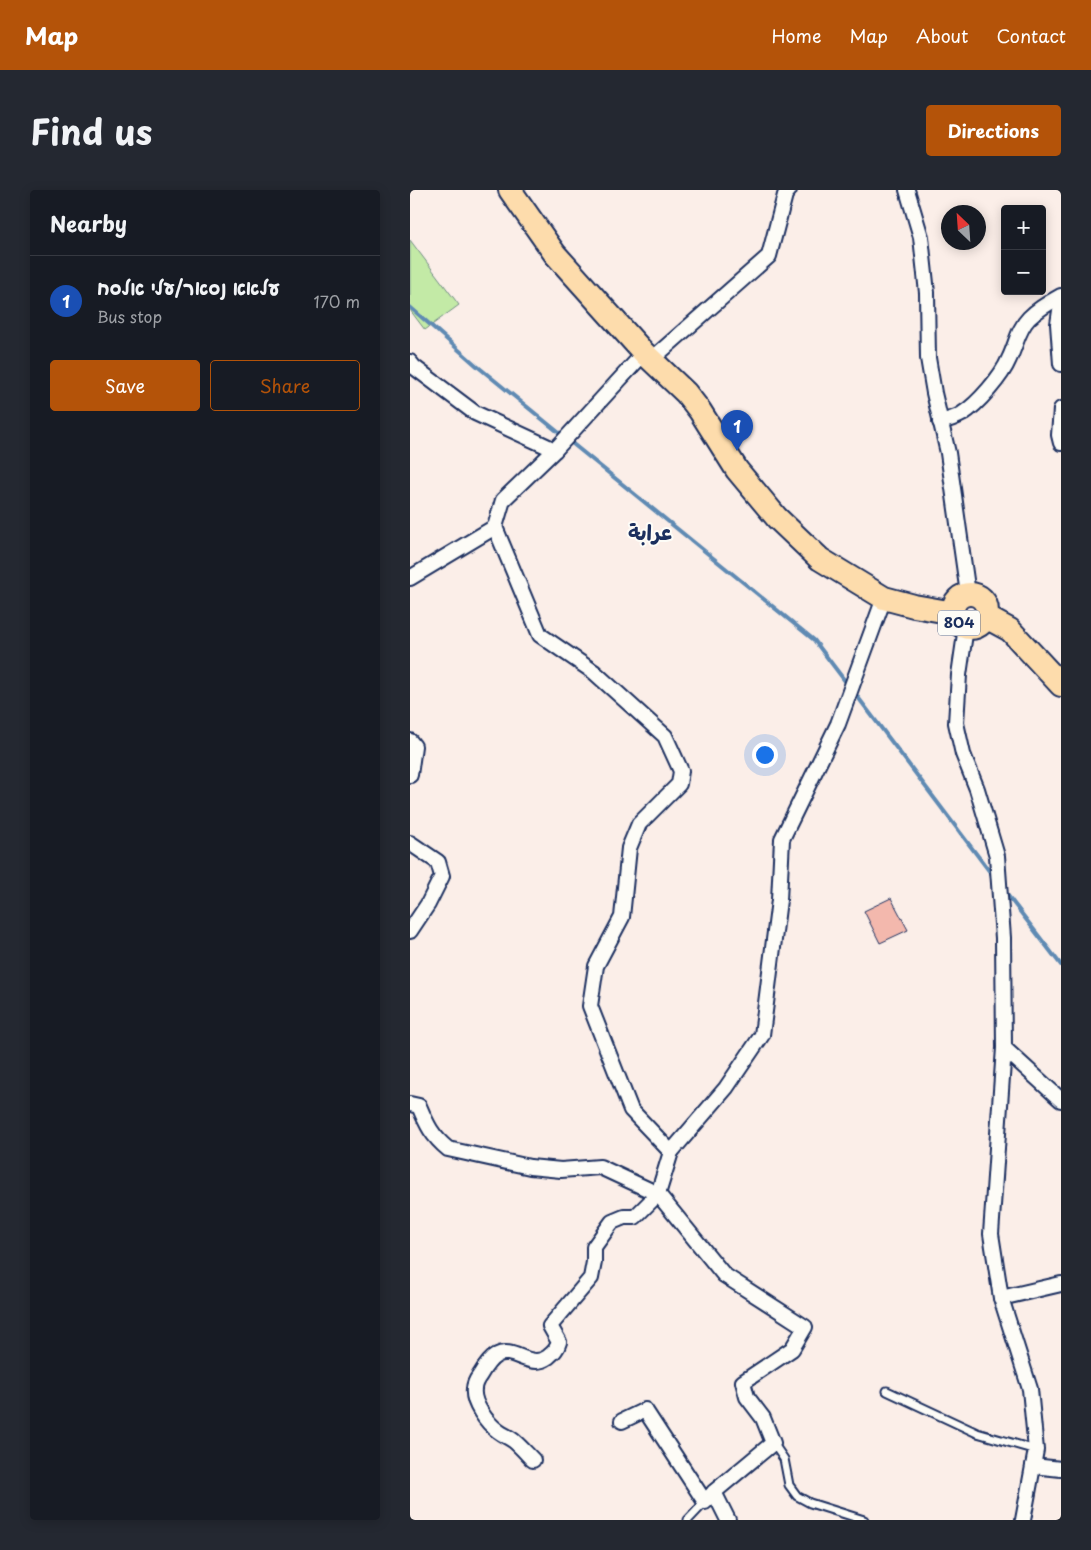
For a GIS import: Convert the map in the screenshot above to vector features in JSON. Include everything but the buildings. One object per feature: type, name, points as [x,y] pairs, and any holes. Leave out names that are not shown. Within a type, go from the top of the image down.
[{"type":"main road","name":"804","points":[[510,190],[555,254],[647,356],[686,393],[700,411],[737,470],[777,518],[820,558],[884,598],[960,620],[971,628],[980,625],[986,617],[987,607],[982,598],[968,594],[958,598],[955,603],[960,620]]},
{"type":"main road","name":"804","points":[[986,617],[1010,630],[1061,686]]},
{"type":"street","points":[[670,1152],[631,1110],[590,1006],[596,966],[622,917],[629,848],[639,824],[679,784],[681,771],[665,736],[594,672],[540,635],[495,527],[503,500],[647,356],[768,256],[785,195],[789,190]]},
{"type":"street","points":[[906,190],[921,237],[927,293],[928,358],[949,462],[968,594]]},
{"type":"street","points":[[940,422],[963,413],[982,397],[1009,360],[1018,335],[1029,318],[1046,304],[1061,296]]},
{"type":"street","points":[[1061,304],[1058,324],[1061,364]]},
{"type":"street","points":[[410,362],[475,413],[555,450]]},
{"type":"street","points":[[1060,438],[1061,409]]},
{"type":"street","points":[[410,578],[495,527]]},
{"type":"street","points":[[533,1460],[513,1440],[497,1430],[486,1417],[476,1401],[474,1390],[476,1382],[485,1366],[496,1355],[508,1353],[528,1360],[538,1361],[557,1350],[559,1342],[550,1326],[591,1278],[594,1248],[612,1222],[624,1217],[635,1218],[658,1194],[670,1152],[726,1088],[762,1035],[779,900],[782,839],[838,724],[884,598]]},
{"type":"street","points":[[960,620],[956,723],[963,754],[977,788],[997,856],[1003,938],[1004,1048],[991,1234],[1001,1298],[1030,1389],[1036,1450],[1023,1520]]},
{"type":"street","points":[[410,741],[414,746],[410,775]]},
{"type":"street","points":[[410,843],[438,862],[442,876],[428,904],[410,930]]},
{"type":"street","points":[[1004,1048],[1061,1100]]},
{"type":"street","points":[[410,1104],[419,1106],[428,1129],[437,1141],[448,1149],[530,1167],[561,1170],[600,1167],[658,1194],[724,1275],[805,1327],[792,1349],[743,1382],[747,1397],[763,1418],[773,1443],[710,1497]]},
{"type":"street","points":[[1001,1298],[1061,1284]]},
{"type":"street","points":[[622,1421],[645,1410],[728,1520]]},
{"type":"street","points":[[1033,1466],[1059,1468]]},
{"type":"lane","points":[[887,1391],[977,1433],[1036,1450]]},
{"type":"lane","points":[[773,1443],[784,1459],[789,1485],[797,1496],[810,1503],[864,1520]]},
{"type":"lane","points":[[688,1520],[710,1497]]},
{"type":"green space","points":[[410,240],[459,305],[425,330],[410,310]]},
{"type":"waterway","points":[[410,307],[477,366],[563,436]]},
{"type":"waterway","points":[[568,440],[814,640],[848,685]]},
{"type":"waterway","points":[[854,692],[993,876]]},
{"type":"waterway","points":[[1005,892],[1061,965]]},
{"type":"place","name":"עלאא נסאר/עלי אלסח","points":[[737,451]]},
{"type":"district","name":"عرابة","points":[[650,533]]}]
